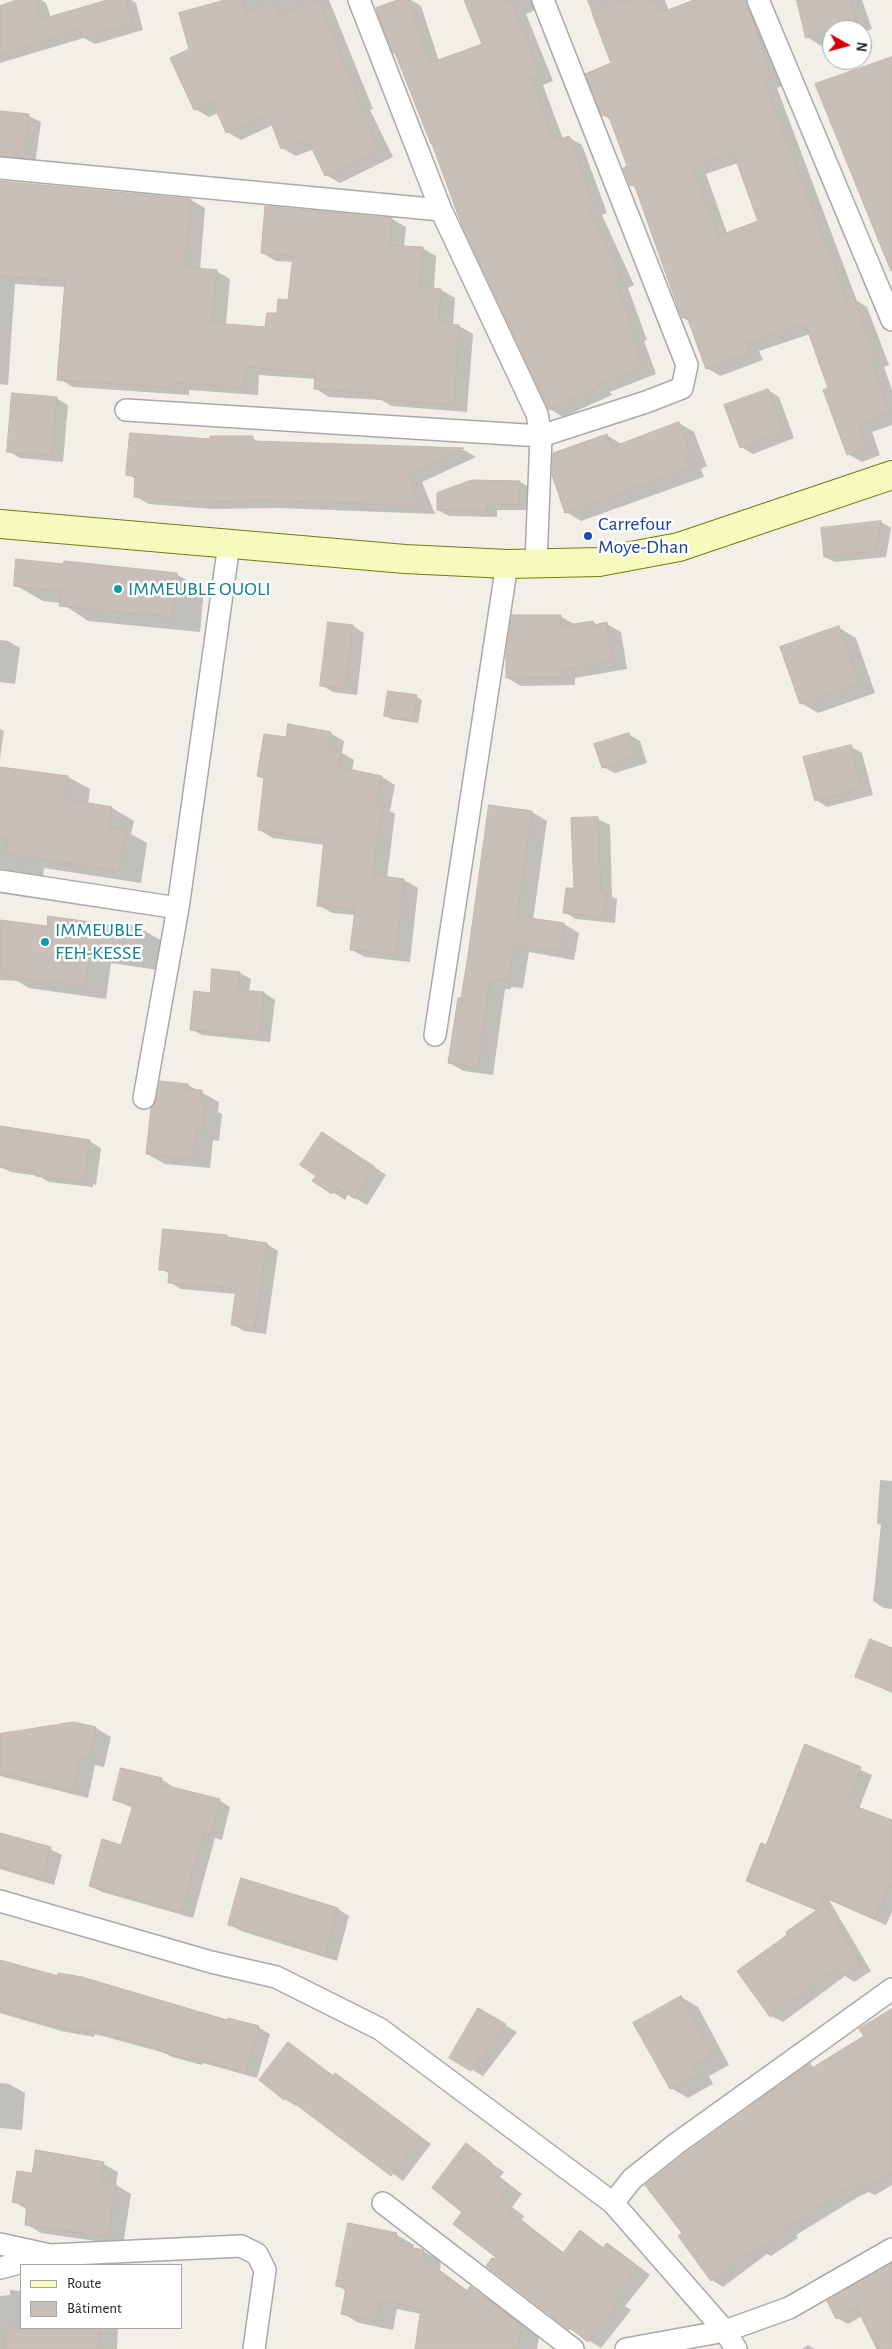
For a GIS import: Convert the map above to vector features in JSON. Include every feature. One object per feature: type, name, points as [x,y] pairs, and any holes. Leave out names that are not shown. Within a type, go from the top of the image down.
[{"type":"street","points":[[360,0],[441,210],[537,414],[541,436],[536,562]]},
{"type":"street","points":[[126,410],[541,436],[646,402],[682,388],[687,365],[543,0]]},
{"type":"street","points":[[758,0],[891,317]]},
{"type":"street","points":[[0,168],[441,210]]},
{"type":"street","points":[[0,524],[405,559],[507,564],[599,562],[679,547],[892,476]]},
{"type":"street","points":[[144,1098],[178,908],[229,544]]},
{"type":"street","points":[[434,1035],[507,564]]},
{"type":"street","points":[[0,880],[178,908]]},
{"type":"street","points":[[0,1901],[211,1962],[276,1977],[380,2029],[613,2203],[725,2331],[736,2349]]},
{"type":"street","points":[[613,2203],[632,2179],[676,2144],[892,1990]]},
{"type":"street","points":[[382,2203],[573,2349]]},
{"type":"street","points":[[0,2244],[50,2255]]},
{"type":"street","points":[[0,2268],[50,2255],[241,2246],[257,2254],[265,2270],[254,2349]]},
{"type":"street","points":[[626,2349],[725,2331],[789,2308],[892,2249]]},
{"type":"building","points":[[17,0],[36,0],[42,19],[107,0],[126,0],[132,24],[82,38],[80,29],[0,55],[0,6]]},
{"type":"building","points":[[225,0],[242,0],[245,13],[275,2],[280,15],[319,0],[359,101],[357,102],[380,149],[325,176],[307,138],[281,149],[268,114],[226,133],[212,101],[194,110],[170,58],[189,49],[179,13]]},
{"type":"building","points":[[398,0],[409,0],[430,63],[482,44],[464,0],[511,0],[540,74],[531,78],[554,141],[569,136],[594,206],[589,208],[621,278],[615,281],[634,332],[631,333],[644,367],[598,384],[599,387],[549,410],[461,223],[431,141],[431,144],[382,25],[376,8]]},
{"type":"building","points":[[626,0],[655,0],[660,13],[694,0],[746,0],[772,77],[764,80],[847,300],[854,297],[876,358],[871,360],[890,413],[859,425],[867,448],[847,455],[823,390],[828,388],[805,323],[747,344],[750,353],[706,369],[687,317],[682,318],[634,184],[630,186],[623,168],[627,166],[608,114],[602,116],[585,74],[611,63],[592,13]],"holes":[[[733,152],[758,221],[718,236],[693,167]]]},
{"type":"building","points":[[797,0],[850,0],[857,20],[822,20],[822,32],[806,38]]},
{"type":"building","points":[[892,57],[892,271],[815,84],[855,70],[872,70],[872,64]]},
{"type":"building","points":[[0,111],[29,114],[24,158],[0,156]]},
{"type":"building","points":[[0,181],[191,199],[185,267],[217,270],[212,323],[265,327],[267,313],[277,313],[278,299],[288,300],[293,256],[261,253],[265,206],[392,218],[390,245],[423,247],[419,287],[441,289],[439,323],[459,325],[454,405],[376,399],[377,394],[314,389],[315,373],[245,367],[244,388],[175,383],[175,388],[57,380],[65,281],[0,276]]},
{"type":"building","points":[[768,389],[783,431],[740,448],[724,405]]},
{"type":"building","points":[[12,393],[57,397],[52,456],[7,452]]},
{"type":"building","points":[[679,422],[692,458],[686,460],[689,468],[565,513],[552,475],[553,453],[607,434],[611,447]]},
{"type":"building","points":[[130,433],[210,439],[210,436],[253,436],[253,441],[464,448],[408,474],[421,506],[264,500],[197,502],[134,497],[135,476],[126,475]]},
{"type":"building","points":[[472,480],[520,481],[519,505],[487,504],[487,511],[437,510],[437,493]]},
{"type":"building","points":[[881,521],[876,551],[824,557],[821,528]]},
{"type":"building","name":"IMMEUBLE OUOLI","points":[[16,559],[63,564],[64,561],[177,573],[172,617],[59,606],[61,591],[14,586]]},
{"type":"building","points":[[512,615],[561,615],[561,626],[593,621],[594,625],[607,622],[613,661],[561,670],[561,677],[506,678],[506,654]]},
{"type":"building","points":[[328,622],[353,625],[345,689],[320,686]]},
{"type":"building","points":[[839,626],[859,683],[800,704],[780,647]]},
{"type":"building","points":[[388,691],[417,695],[413,721],[384,716]]},
{"type":"building","points":[[288,724],[331,732],[328,748],[341,751],[338,767],[382,776],[377,804],[382,805],[373,875],[404,879],[396,955],[350,950],[355,909],[317,906],[324,840],[258,830],[264,778],[257,776],[264,734],[286,737]]},
{"type":"building","points":[[629,733],[636,756],[602,768],[594,744]]},
{"type":"building","points":[[851,745],[862,789],[815,801],[803,757]]},
{"type":"building","points":[[0,767],[68,776],[65,799],[112,807],[109,827],[126,830],[119,871],[6,854],[8,838],[0,837]]},
{"type":"building","points":[[489,805],[532,811],[517,916],[564,923],[560,952],[514,944],[508,980],[496,979],[496,982],[490,981],[478,1067],[448,1063],[458,998],[461,998],[468,955]]},
{"type":"building","points":[[598,817],[601,891],[606,891],[603,917],[563,913],[566,888],[574,888],[571,818]]},
{"type":"building","name":"IMMEUBLE FEH-KESSE","points":[[48,916],[111,925],[112,923],[141,927],[137,958],[90,951],[85,987],[6,976],[6,970],[0,969],[0,920],[47,926]]},
{"type":"building","points":[[212,969],[240,972],[238,990],[264,992],[259,1037],[190,1030],[194,991],[210,993]]},
{"type":"building","points":[[160,1081],[188,1084],[188,1089],[202,1090],[201,1103],[205,1103],[202,1132],[196,1131],[193,1159],[146,1154],[151,1108],[156,1100]]},
{"type":"building","points":[[0,1126],[90,1140],[85,1179],[82,1178],[81,1181],[36,1176],[36,1171],[0,1167]]},
{"type":"building","points":[[322,1132],[375,1167],[355,1199],[337,1187],[332,1194],[312,1181],[316,1176],[300,1165]]},
{"type":"building","points":[[163,1229],[227,1235],[227,1237],[267,1243],[255,1328],[231,1325],[236,1289],[168,1283],[169,1271],[159,1270]]},
{"type":"building","points":[[870,1639],[892,1648],[892,1692],[855,1677]]},
{"type":"building","points":[[74,1722],[96,1727],[89,1759],[80,1757],[73,1790],[0,1772],[0,1734]]},
{"type":"building","points":[[805,1744],[861,1767],[847,1803],[892,1820],[892,1879],[875,1919],[819,1895],[861,1964],[841,1976],[836,1968],[770,2017],[737,1971],[787,1935],[786,1932],[817,1910],[746,1881],[761,1843],[766,1845]]},
{"type":"building","points":[[121,1768],[162,1778],[160,1784],[220,1799],[211,1834],[204,1832],[181,1912],[89,1886],[102,1839],[121,1845],[133,1805],[113,1800]]},
{"type":"building","points":[[0,1833],[51,1847],[42,1879],[0,1867]]},
{"type":"building","points":[[241,1878],[338,1908],[325,1955],[294,1946],[295,1944],[228,1925]]},
{"type":"building","points":[[0,1960],[58,1976],[58,1973],[82,1977],[227,2020],[228,2018],[259,2026],[246,2073],[191,2057],[190,2060],[159,2051],[159,2049],[84,2028],[83,2032],[48,2025],[0,2010]]},
{"type":"building","points":[[681,1996],[713,2055],[693,2067],[697,2074],[670,2089],[633,2023]]},
{"type":"building","points":[[478,2008],[506,2024],[471,2071],[449,2058]]},
{"type":"building","points":[[892,2009],[892,2171],[863,2189],[860,2184],[846,2190],[785,2228],[787,2231],[759,2250],[756,2247],[711,2281],[678,2236],[682,2233],[645,2185],[684,2154],[810,2063],[812,2068],[864,2036],[859,2029]]},
{"type":"building","points":[[288,2042],[333,2076],[335,2073],[420,2137],[391,2176],[286,2097],[284,2100],[259,2080]]},
{"type":"building","points":[[466,2143],[492,2163],[487,2169],[509,2186],[500,2198],[512,2208],[509,2212],[563,2253],[580,2230],[603,2248],[607,2243],[638,2267],[613,2297],[619,2302],[588,2342],[570,2328],[569,2330],[486,2266],[492,2258],[498,2259],[453,2224],[462,2212],[432,2188]]},
{"type":"building","points":[[36,2150],[104,2162],[101,2181],[116,2184],[108,2237],[25,2225],[27,2205],[12,2202],[17,2171],[32,2173]]},
{"type":"building","points":[[348,2223],[397,2233],[393,2244],[424,2250],[423,2259],[467,2291],[470,2286],[522,2326],[517,2349],[415,2349],[421,2309],[380,2300],[376,2321],[341,2314],[346,2288],[336,2286]]},
{"type":"building","points":[[892,2263],[892,2349],[877,2349],[857,2308],[836,2319],[827,2301]]},
{"type":"building","points":[[7,2328],[100,2329],[99,2349],[5,2349]]},
{"type":"place","name":"Carrefour Moye-Dhan","points":[[588,536]]},
{"type":"place","name":"IMMEUBLE OUOLI","points":[[118,589]]},
{"type":"place","name":"IMMEUBLE FEH-KESSE","points":[[45,942]]}]
